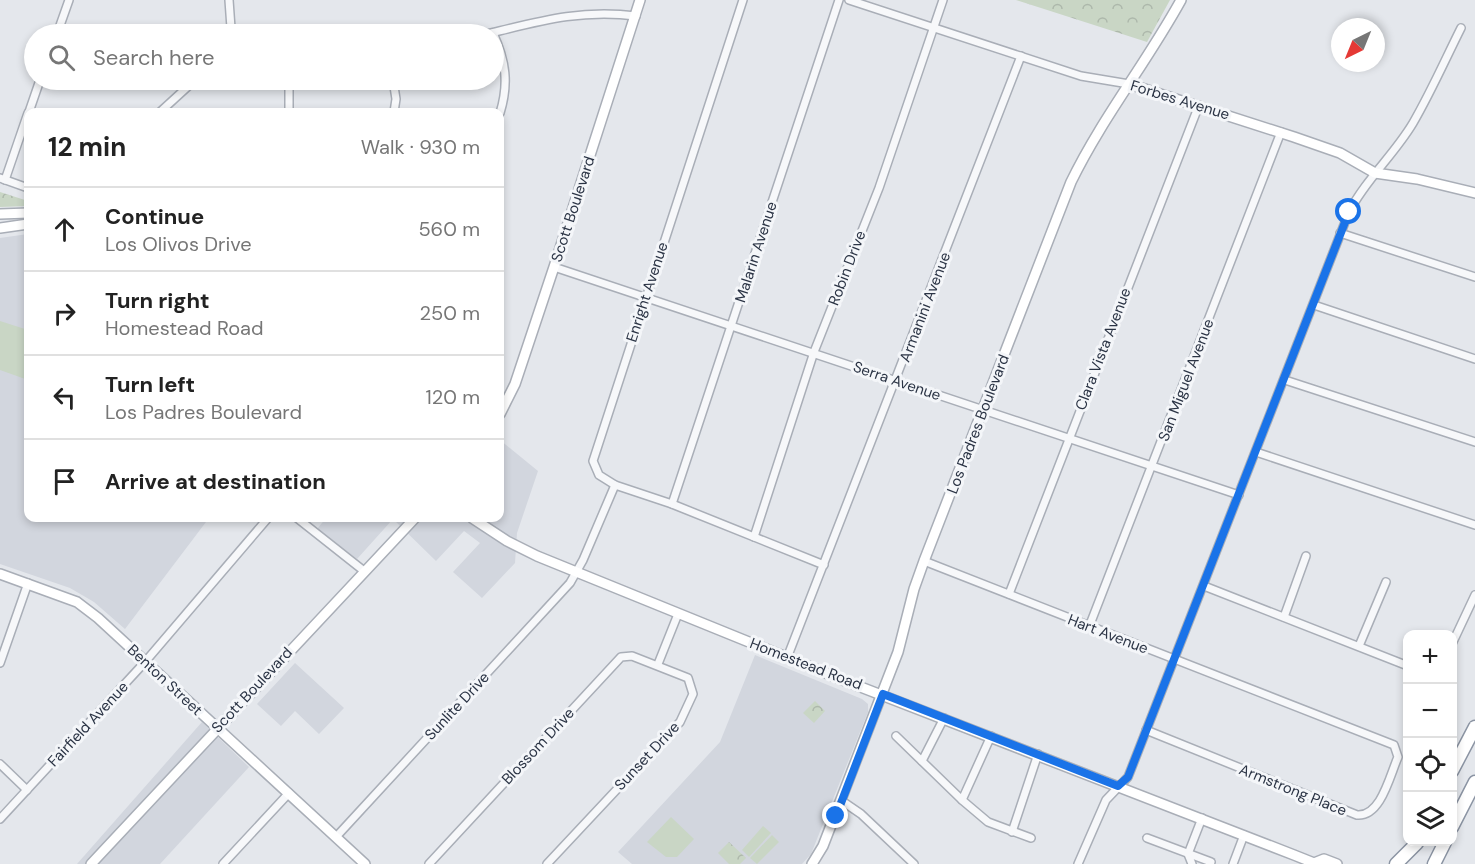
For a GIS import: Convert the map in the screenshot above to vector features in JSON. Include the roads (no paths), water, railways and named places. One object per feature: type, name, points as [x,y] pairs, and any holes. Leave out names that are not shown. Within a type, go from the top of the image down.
[{"type":"highway","points":[[1457,761],[1475,727]]},
{"type":"highway","points":[[1457,817],[1475,782]]},
{"type":"highway","points":[[1396,864],[1414,846]]},
{"type":"highway","points":[[1407,864],[1416,846]]},
{"type":"highway","points":[[1434,864],[1443,846]]},
{"type":"main road","name":"Scott Boulevard","points":[[504,404],[515,384],[640,0]]},
{"type":"main road","name":"Los Padres Boulevard","points":[[812,864],[823,846],[842,801],[883,694],[898,652],[914,589],[924,561],[1071,182],[1098,131],[1156,45],[1182,0]]},
{"type":"main road","name":"Forbes Avenue","points":[[1129,84],[1340,153],[1363,169],[1475,193]]},
{"type":"main road","points":[[0,214],[24,213]]},
{"type":"main road","points":[[0,228],[24,225]]},
{"type":"main road","name":"Scott Boulevard","points":[[91,864],[411,522]]},
{"type":"main road","name":"Homestead Road","points":[[478,522],[514,545],[576,573],[787,658],[1314,863],[1324,859],[1337,864]]},
{"type":"main road","name":"Benton Street","points":[[0,574],[77,602],[88,610],[365,864]]},
{"type":"street","points":[[61,24],[69,0]]},
{"type":"street","points":[[229,0],[231,24]]},
{"type":"street","name":"Enright Avenue","points":[[615,485],[599,475],[594,468],[593,455],[743,0]]},
{"type":"street","name":"Malarin Avenue","points":[[672,504],[839,0]]},
{"type":"street","name":"Forbes Avenue","points":[[849,0],[1081,76],[1129,84]]},
{"type":"street","name":"Robin Drive","points":[[754,537],[814,352],[879,188],[943,0]]},
{"type":"street","points":[[504,31],[593,12],[636,16]]},
{"type":"street","points":[[1078,864],[1106,800],[1128,777],[1285,380],[1340,233],[1356,198],[1412,123],[1461,28]]},
{"type":"street","name":"Armanini Avenue","points":[[787,658],[897,381],[1021,56]]},
{"type":"street","points":[[501,108],[505,93],[504,59]]},
{"type":"street","points":[[31,108],[37,90]]},
{"type":"street","points":[[164,108],[184,90]]},
{"type":"street","points":[[289,90],[290,108]]},
{"type":"street","points":[[395,90],[395,108]]},
{"type":"street","name":"Clara Vista Avenue","points":[[1009,594],[1199,105]]},
{"type":"street","points":[[24,125],[2,179],[24,187]]},
{"type":"street","name":"San Miguel Avenue","points":[[1089,627],[1281,132]]},
{"type":"street","points":[[1340,233],[1475,278]]},
{"type":"street","name":"Serra Avenue","points":[[554,267],[1239,495]]},
{"type":"street","points":[[1314,305],[1475,359]]},
{"type":"street","points":[[1285,380],[1475,442]]},
{"type":"street","points":[[1256,452],[1475,525]]},
{"type":"street","points":[[576,573],[615,485],[672,504],[824,565]]},
{"type":"street","name":"Fairfield Avenue","points":[[0,819],[145,662],[265,522]]},
{"type":"street","points":[[302,522],[364,571]]},
{"type":"street","points":[[1284,617],[1306,556]]},
{"type":"street","name":"Hart Avenue","points":[[924,561],[1394,745]]},
{"type":"street","name":"Sunlite Drive","points":[[336,837],[576,573]]},
{"type":"street","points":[[1359,646],[1386,582]]},
{"type":"street","points":[[0,663],[28,583]]},
{"type":"street","points":[[1203,586],[1403,664]]},
{"type":"street","points":[[1457,633],[1475,595]]},
{"type":"street","points":[[658,664],[678,614]]},
{"type":"street","name":"Blossom Drive","points":[[429,864],[621,657],[632,656],[658,664]]},
{"type":"street","name":"Sunset Drive","points":[[547,864],[684,715],[693,694],[690,681],[681,674],[658,664]]},
{"type":"street","points":[[922,760],[944,718]]},
{"type":"street","name":"Armstrong Place","points":[[1146,730],[1362,816],[1375,809],[1394,768],[1398,757],[1394,745]]},
{"type":"street","points":[[896,736],[988,822],[1031,838]]},
{"type":"street","points":[[962,800],[991,736]]},
{"type":"street","points":[[1012,832],[1038,754]]},
{"type":"street","points":[[0,764],[27,790]]},
{"type":"street","points":[[235,864],[226,861],[289,793]]},
{"type":"street","points":[[842,801],[861,814],[914,864]]},
{"type":"street","points":[[1192,864],[1188,854],[1202,818]]},
{"type":"street","points":[[1233,864],[1244,835]]},
{"type":"street","points":[[1147,838],[1211,862]]}]
